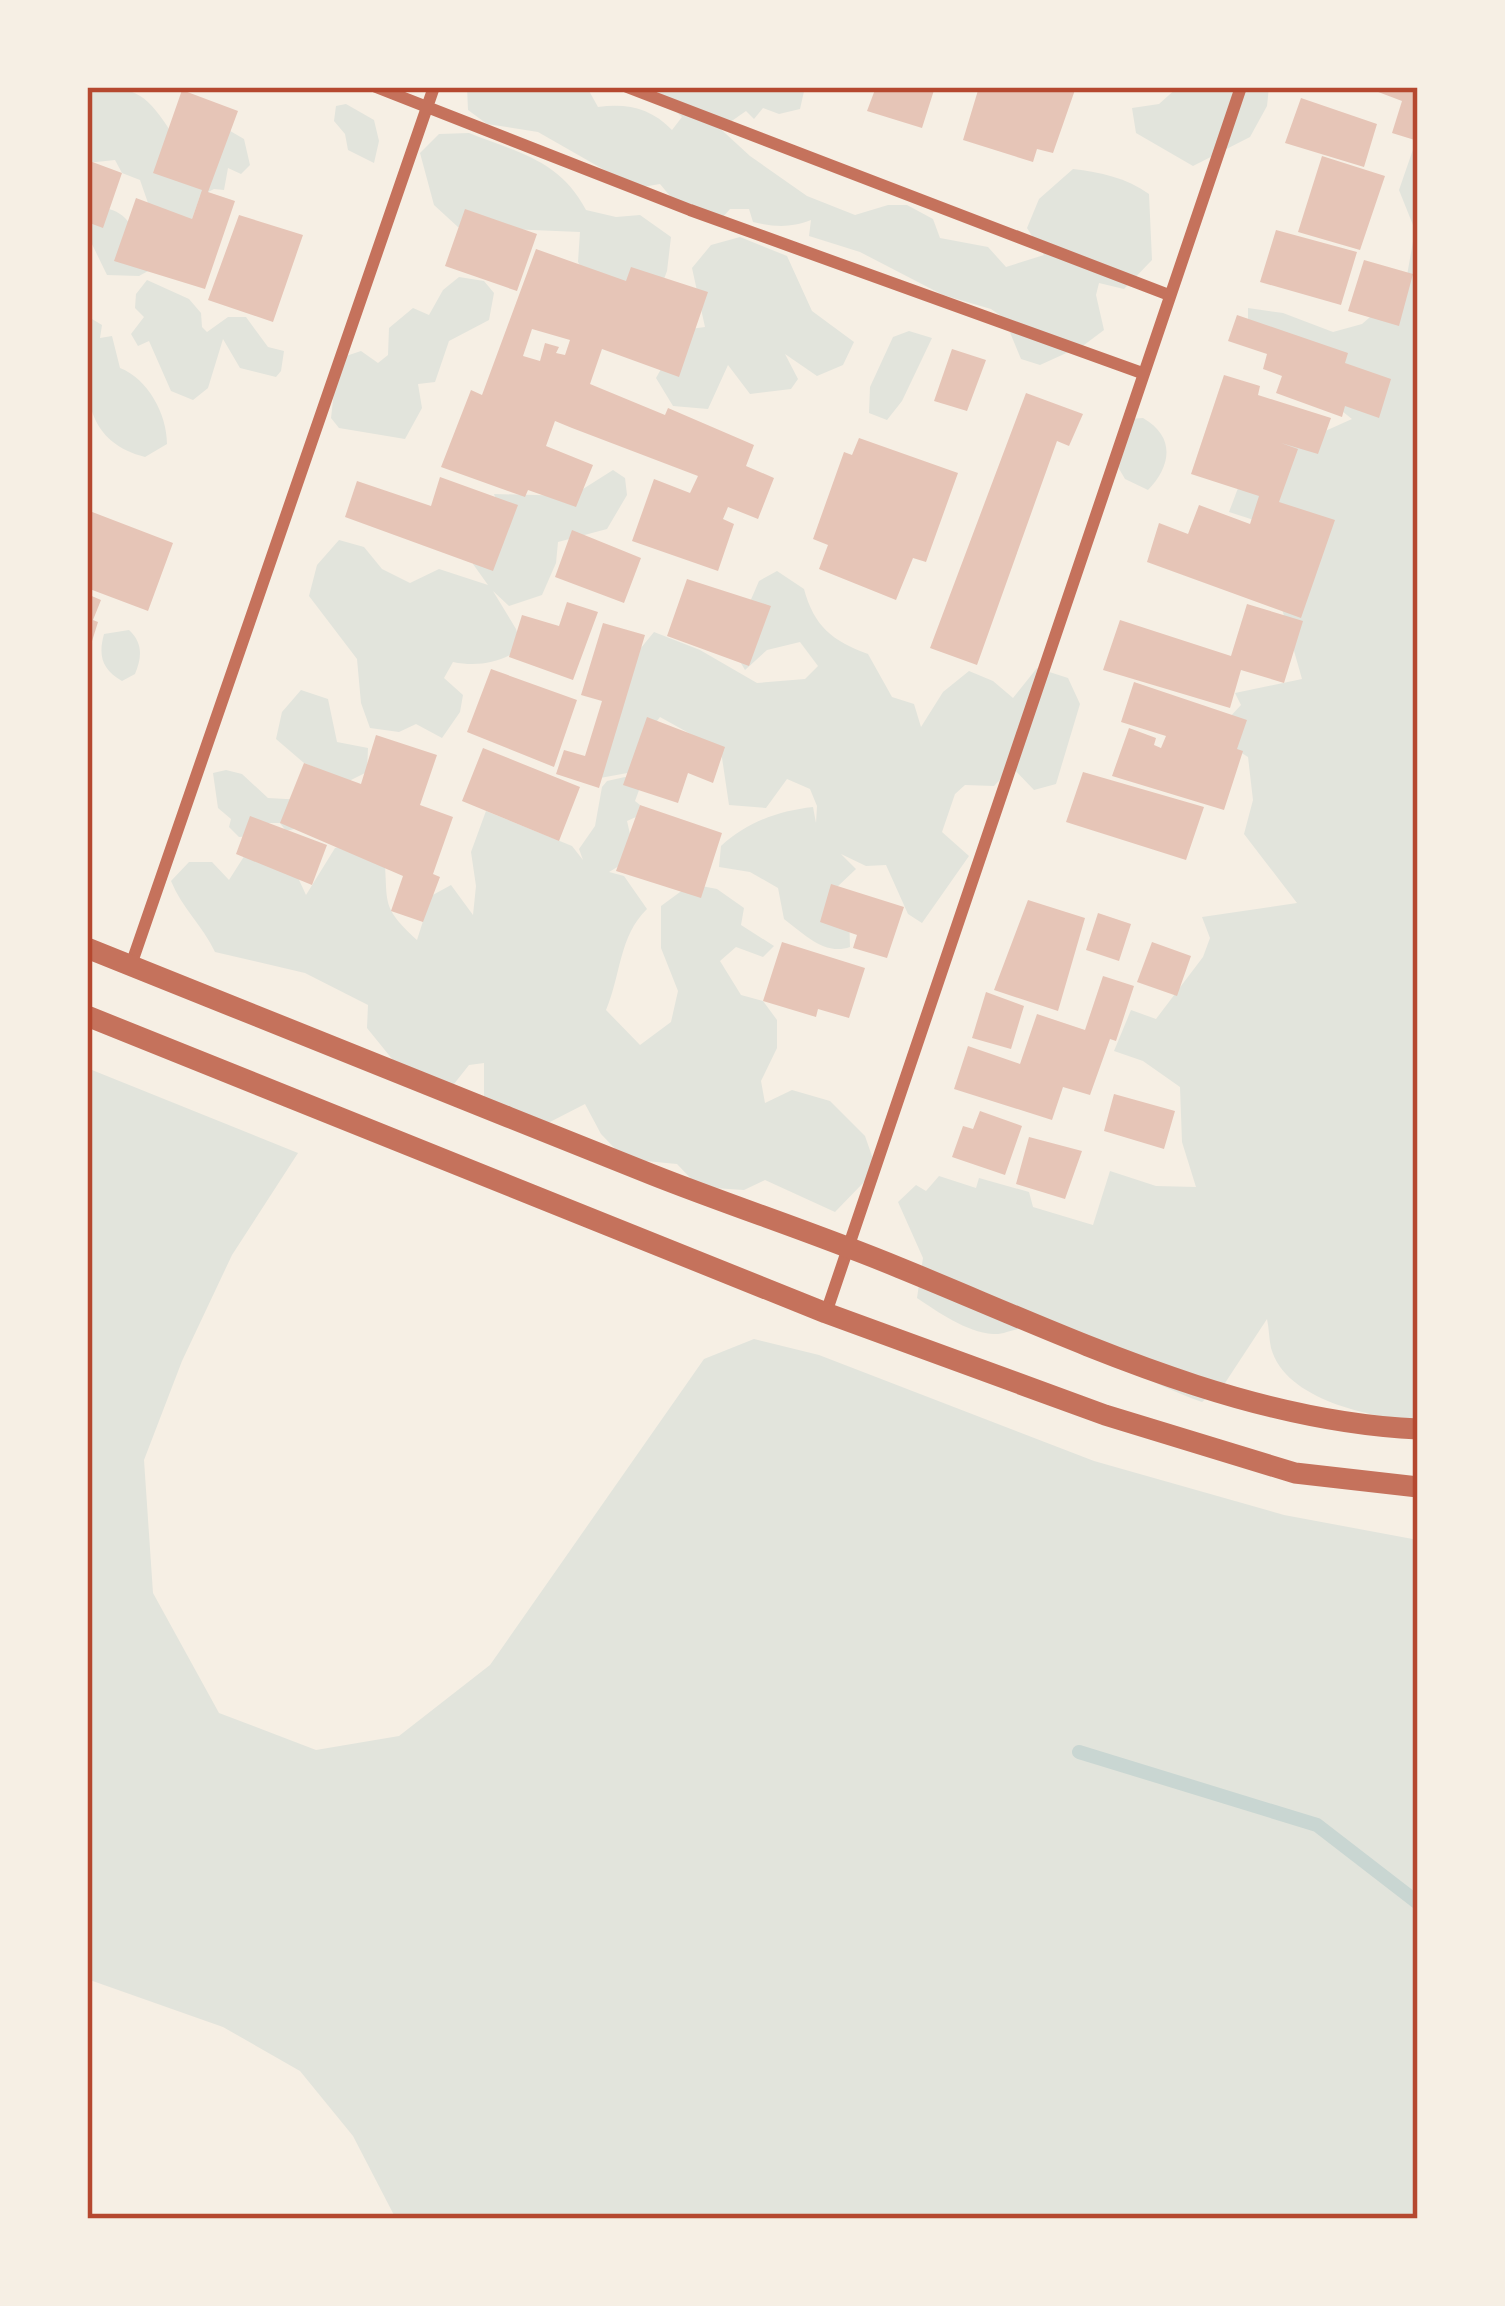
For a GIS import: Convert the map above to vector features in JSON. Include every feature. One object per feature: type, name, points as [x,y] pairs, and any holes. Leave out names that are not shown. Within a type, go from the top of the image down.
[{"type":"street","points":[[376,87],[690,210],[1142,373]]},
{"type":"street","points":[[131,965],[434,87]]},
{"type":"street","points":[[627,87],[1169,295]]},
{"type":"street","points":[[826,1313],[1241,87]]},
{"type":"street","points":[[87,948],[1166,1374],[1257,1403],[1374,1427],[1418,1429]]},
{"type":"street","points":[[87,1016],[826,1313],[1105,1415],[1295,1474],[1418,1487]]},
{"type":"shaded area","points":[[87,87],[136,93],[169,129],[225,128],[244,139],[250,165],[241,174],[228,168],[224,190],[200,196],[192,219],[181,219],[148,203],[140,180],[122,173],[115,160],[87,163]]},
{"type":"shaded area","points":[[467,87],[588,89],[598,107],[638,109],[672,130],[682,117],[647,87],[805,87],[800,109],[779,114],[763,108],[754,119],[746,111],[726,125],[713,122],[750,156],[807,196],[855,215],[907,205],[933,219],[940,238],[988,247],[1006,267],[1044,255],[1027,228],[1039,199],[1073,169],[1113,177],[1149,194],[1152,260],[1124,289],[1099,283],[1096,295],[1104,330],[1040,365],[1021,359],[1004,318],[991,309],[943,295],[860,252],[809,236],[811,220],[761,224],[753,222],[749,209],[730,209],[722,218],[675,202],[660,184],[636,188],[538,132],[487,124],[468,110]]},
{"type":"shaded area","points":[[1178,87],[1269,87],[1267,106],[1250,137],[1193,166],[1136,133],[1132,108],[1159,104]]},
{"type":"shaded area","points":[[346,104],[374,120],[379,141],[374,163],[348,150],[345,134],[334,121],[336,106]]},
{"type":"shaded area","points":[[469,133],[551,169],[586,210],[616,217],[640,215],[671,237],[667,271],[656,300],[590,283],[578,262],[580,232],[458,227],[434,205],[420,153],[439,134]]},
{"type":"shaded area","points":[[1418,135],[1418,1422],[1354,1410],[1311,1393],[1280,1366],[1271,1348],[1267,1319],[1225,1383],[1202,1402],[1052,1336],[1024,1328],[993,1334],[963,1325],[917,1298],[923,1258],[898,1202],[916,1185],[926,1191],[939,1176],[976,1188],[979,1178],[1029,1192],[1033,1207],[1093,1225],[1110,1171],[1156,1186],[1196,1187],[1182,1142],[1180,1087],[1143,1061],[1114,1051],[1131,1010],[1156,1019],[1203,957],[1210,938],[1202,917],[1297,903],[1244,834],[1253,800],[1248,757],[1213,735],[1241,705],[1235,693],[1302,679],[1257,521],[1229,512],[1249,459],[1275,426],[1323,432],[1352,419],[1248,336],[1248,308],[1283,313],[1333,332],[1362,324],[1405,287],[1415,230],[1399,190]]},
{"type":"shaded area","points":[[109,209],[125,218],[136,234],[148,271],[139,276],[107,275],[90,240],[88,228]]},
{"type":"shaded area","points":[[740,237],[787,256],[812,311],[854,342],[843,365],[817,376],[785,354],[798,379],[791,389],[750,394],[728,365],[708,409],[673,406],[656,378],[683,330],[705,327],[692,268],[711,245]]},
{"type":"shaded area","points":[[459,277],[484,281],[494,293],[489,320],[449,341],[435,382],[418,384],[422,408],[405,439],[339,428],[331,418],[346,356],[361,351],[378,363],[388,355],[389,328],[413,308],[429,315],[443,290]]},
{"type":"shaded area","points":[[147,280],[189,299],[201,313],[207,332],[228,317],[246,317],[268,347],[284,351],[281,371],[276,377],[240,368],[223,339],[208,388],[193,400],[171,391],[149,341],[138,346],[131,334],[144,317],[135,308],[136,294]]},
{"type":"shaded area","points":[[87,316],[102,325],[100,338],[112,336],[120,368],[139,380],[160,410],[167,444],[145,457],[122,448],[95,420],[87,381]]},
{"type":"shaded area","points":[[909,331],[932,338],[902,401],[887,420],[869,413],[870,387],[893,337]]},
{"type":"shaded area","points":[[1143,418],[1161,434],[1166,452],[1162,471],[1148,490],[1125,479],[1118,467],[1129,419]]},
{"type":"shaded area","points":[[613,470],[625,478],[627,495],[607,529],[558,542],[556,563],[542,595],[509,606],[493,591],[522,648],[489,662],[453,662],[444,678],[463,695],[460,712],[442,738],[416,724],[399,732],[370,728],[361,703],[357,659],[309,596],[317,565],[339,540],[364,547],[382,569],[410,583],[439,569],[488,585],[473,564],[476,541],[502,514],[494,494],[572,496]]},
{"type":"shaded area","points":[[777,571],[804,589],[826,630],[868,654],[892,697],[914,704],[921,727],[943,692],[969,671],[993,681],[1013,698],[1037,668],[1068,678],[1080,704],[1056,784],[1034,790],[1012,767],[994,786],[965,785],[955,794],[942,832],[969,856],[922,923],[908,914],[886,865],[866,866],[841,854],[856,869],[836,888],[849,915],[850,947],[841,949],[815,942],[784,919],[778,888],[750,872],[719,867],[721,846],[764,819],[813,807],[816,823],[817,806],[810,789],[787,779],[766,808],[729,805],[721,751],[660,717],[641,742],[633,772],[600,778],[631,660],[654,632],[700,650],[757,683],[805,679],[818,666],[800,642],[767,650],[745,670],[731,646],[759,581]]},
{"type":"shaded area","points":[[129,630],[140,656],[135,674],[122,681],[106,667],[102,642],[104,634]]},
{"type":"shaded area","points":[[301,690],[328,699],[337,742],[368,748],[367,772],[349,781],[304,763],[276,739],[282,712]]},
{"type":"shaded area","points":[[213,773],[242,774],[268,798],[304,800],[311,825],[286,831],[280,823],[266,823],[255,836],[239,837],[229,827],[231,819],[218,808]]},
{"type":"shaded area","points":[[625,777],[642,782],[635,801],[640,805],[636,817],[627,821],[630,834],[624,863],[609,872],[624,876],[647,909],[631,931],[606,1010],[640,1045],[671,1022],[678,991],[661,948],[661,906],[691,884],[717,889],[744,908],[741,925],[774,946],[763,957],[736,947],[720,961],[741,995],[763,1001],[777,1020],[777,1048],[761,1081],[765,1103],[792,1090],[830,1101],[865,1136],[873,1159],[865,1181],[835,1212],[765,1180],[744,1190],[699,1187],[677,1164],[625,1159],[601,1134],[585,1104],[546,1124],[484,1099],[484,1063],[469,1065],[450,1089],[401,1070],[367,1028],[368,1005],[305,973],[215,952],[171,881],[189,862],[212,862],[229,880],[250,847],[294,869],[306,895],[335,848],[362,842],[384,855],[391,910],[417,940],[431,896],[451,885],[473,915],[476,886],[471,852],[486,811],[572,846],[583,860],[579,849],[595,826],[602,787]]},
{"type":"shaded area","points":[[87,1068],[298,1153],[232,1255],[182,1361],[144,1460],[153,1593],[219,1713],[316,1750],[399,1736],[490,1665],[704,1359],[754,1339],[819,1355],[1094,1461],[1284,1515],[1418,1540],[1418,2219],[396,2219],[353,2136],[300,2071],[223,2027],[87,1979]]},
{"type":"building","points":[[876,87],[935,87],[922,128],[867,111]]},
{"type":"building","points":[[979,87],[1076,87],[1053,153],[1037,149],[1033,162],[963,140]]},
{"type":"building","points":[[1365,87],[1418,87],[1418,141],[1392,133],[1402,101]]},
{"type":"building","points":[[182,90],[238,111],[208,192],[235,201],[205,289],[114,261],[136,198],[192,219],[202,190],[153,173]]},
{"type":"building","points":[[1301,98],[1377,124],[1364,167],[1285,143]]},
{"type":"building","points":[[1322,156],[1385,176],[1360,250],[1298,232]]},
{"type":"building","points":[[87,160],[122,173],[103,228],[87,222]]},
{"type":"building","points":[[465,209],[537,234],[517,291],[445,266]]},
{"type":"building","points":[[239,215],[303,235],[273,322],[208,300]]},
{"type":"building","points":[[1276,230],[1357,252],[1341,305],[1260,282]]},
{"type":"building","points":[[536,249],[626,281],[631,267],[708,292],[679,377],[602,349],[590,384],[665,415],[668,408],[754,445],[746,466],[774,478],[758,519],[728,507],[723,519],[734,524],[718,571],[632,541],[654,479],[690,493],[698,476],[555,421],[546,446],[593,465],[576,507],[528,490],[525,497],[441,467],[471,390],[482,395]],"holes":[[[532,329],[570,340],[565,355],[556,353],[559,347],[545,343],[540,361],[523,356]]]},
{"type":"building","points":[[1364,260],[1413,274],[1399,326],[1348,311]]},
{"type":"building","points":[[1237,315],[1348,353],[1345,363],[1391,379],[1379,418],[1345,406],[1342,417],[1276,393],[1282,376],[1263,369],[1267,354],[1228,341]]},
{"type":"building","points":[[952,349],[986,360],[967,411],[934,401]]},
{"type":"building","points":[[1224,375],[1260,386],[1258,395],[1331,418],[1318,454],[1281,443],[1298,449],[1279,502],[1335,520],[1301,618],[1147,562],[1159,523],[1188,534],[1199,505],[1250,524],[1259,496],[1191,474]]},
{"type":"building","points":[[1026,393],[1083,414],[1069,446],[1057,441],[977,665],[930,648]]},
{"type":"building","points":[[859,438],[958,473],[926,562],[913,558],[896,600],[819,569],[828,545],[813,539],[844,452],[852,455]]},
{"type":"building","points":[[440,477],[518,505],[493,571],[345,517],[357,481],[431,506]]},
{"type":"building","points":[[87,510],[173,543],[148,611],[87,588]]},
{"type":"building","points":[[572,530],[641,558],[624,603],[555,577]]},
{"type":"building","points":[[687,579],[771,606],[749,666],[667,636]]},
{"type":"building","points":[[87,594],[101,600],[88,654]]},
{"type":"building","points":[[567,602],[598,612],[573,680],[509,657],[522,615],[559,626]]},
{"type":"building","points":[[1247,604],[1303,621],[1284,683],[1241,670],[1230,708],[1103,670],[1120,620],[1231,656]]},
{"type":"building","points":[[603,623],[645,635],[599,788],[556,774],[564,750],[585,756],[602,701],[581,695]]},
{"type":"building","points":[[491,669],[577,700],[554,767],[467,732]]},
{"type":"building","points":[[1134,682],[1247,720],[1237,749],[1243,751],[1224,810],[1112,776],[1129,728],[1156,738],[1154,745],[1161,748],[1166,736],[1121,722]]},
{"type":"building","points":[[647,717],[725,747],[713,783],[688,773],[678,803],[623,785]]},
{"type":"building","points":[[376,735],[437,755],[420,805],[453,817],[433,874],[440,877],[423,922],[391,911],[403,876],[280,823],[304,763],[361,784]]},
{"type":"building","points":[[483,748],[580,787],[559,841],[462,801]]},
{"type":"building","points":[[1083,772],[1204,807],[1186,860],[1066,822]]},
{"type":"building","points":[[640,805],[722,833],[701,898],[616,871]]},
{"type":"building","points":[[250,816],[327,845],[312,885],[236,854]]},
{"type":"building","points":[[831,884],[904,907],[887,958],[853,948],[857,935],[820,922]]},
{"type":"building","points":[[1028,900],[1085,918],[1058,1011],[994,990]]},
{"type":"building","points":[[1098,913],[1131,924],[1119,961],[1086,950]]},
{"type":"building","points":[[782,942],[865,968],[849,1018],[818,1009],[816,1017],[763,1001]]},
{"type":"building","points":[[1152,942],[1191,956],[1177,996],[1137,982]]},
{"type":"building","points":[[1103,976],[1134,986],[1116,1041],[1110,1039],[1090,1095],[1063,1087],[1052,1120],[954,1089],[968,1046],[1020,1064],[1037,1014],[1085,1030]]},
{"type":"building","points":[[986,992],[1024,1006],[1011,1049],[972,1038]]},
{"type":"building","points":[[1114,1094],[1175,1111],[1164,1149],[1104,1131]]},
{"type":"building","points":[[980,1111],[1022,1126],[1005,1175],[952,1157],[963,1126],[973,1129]]},
{"type":"building","points":[[1029,1137],[1082,1151],[1065,1199],[1016,1184]]},
{"type":"waterway","points":[[1079,1752],[1317,1825],[1418,1903]]}]
